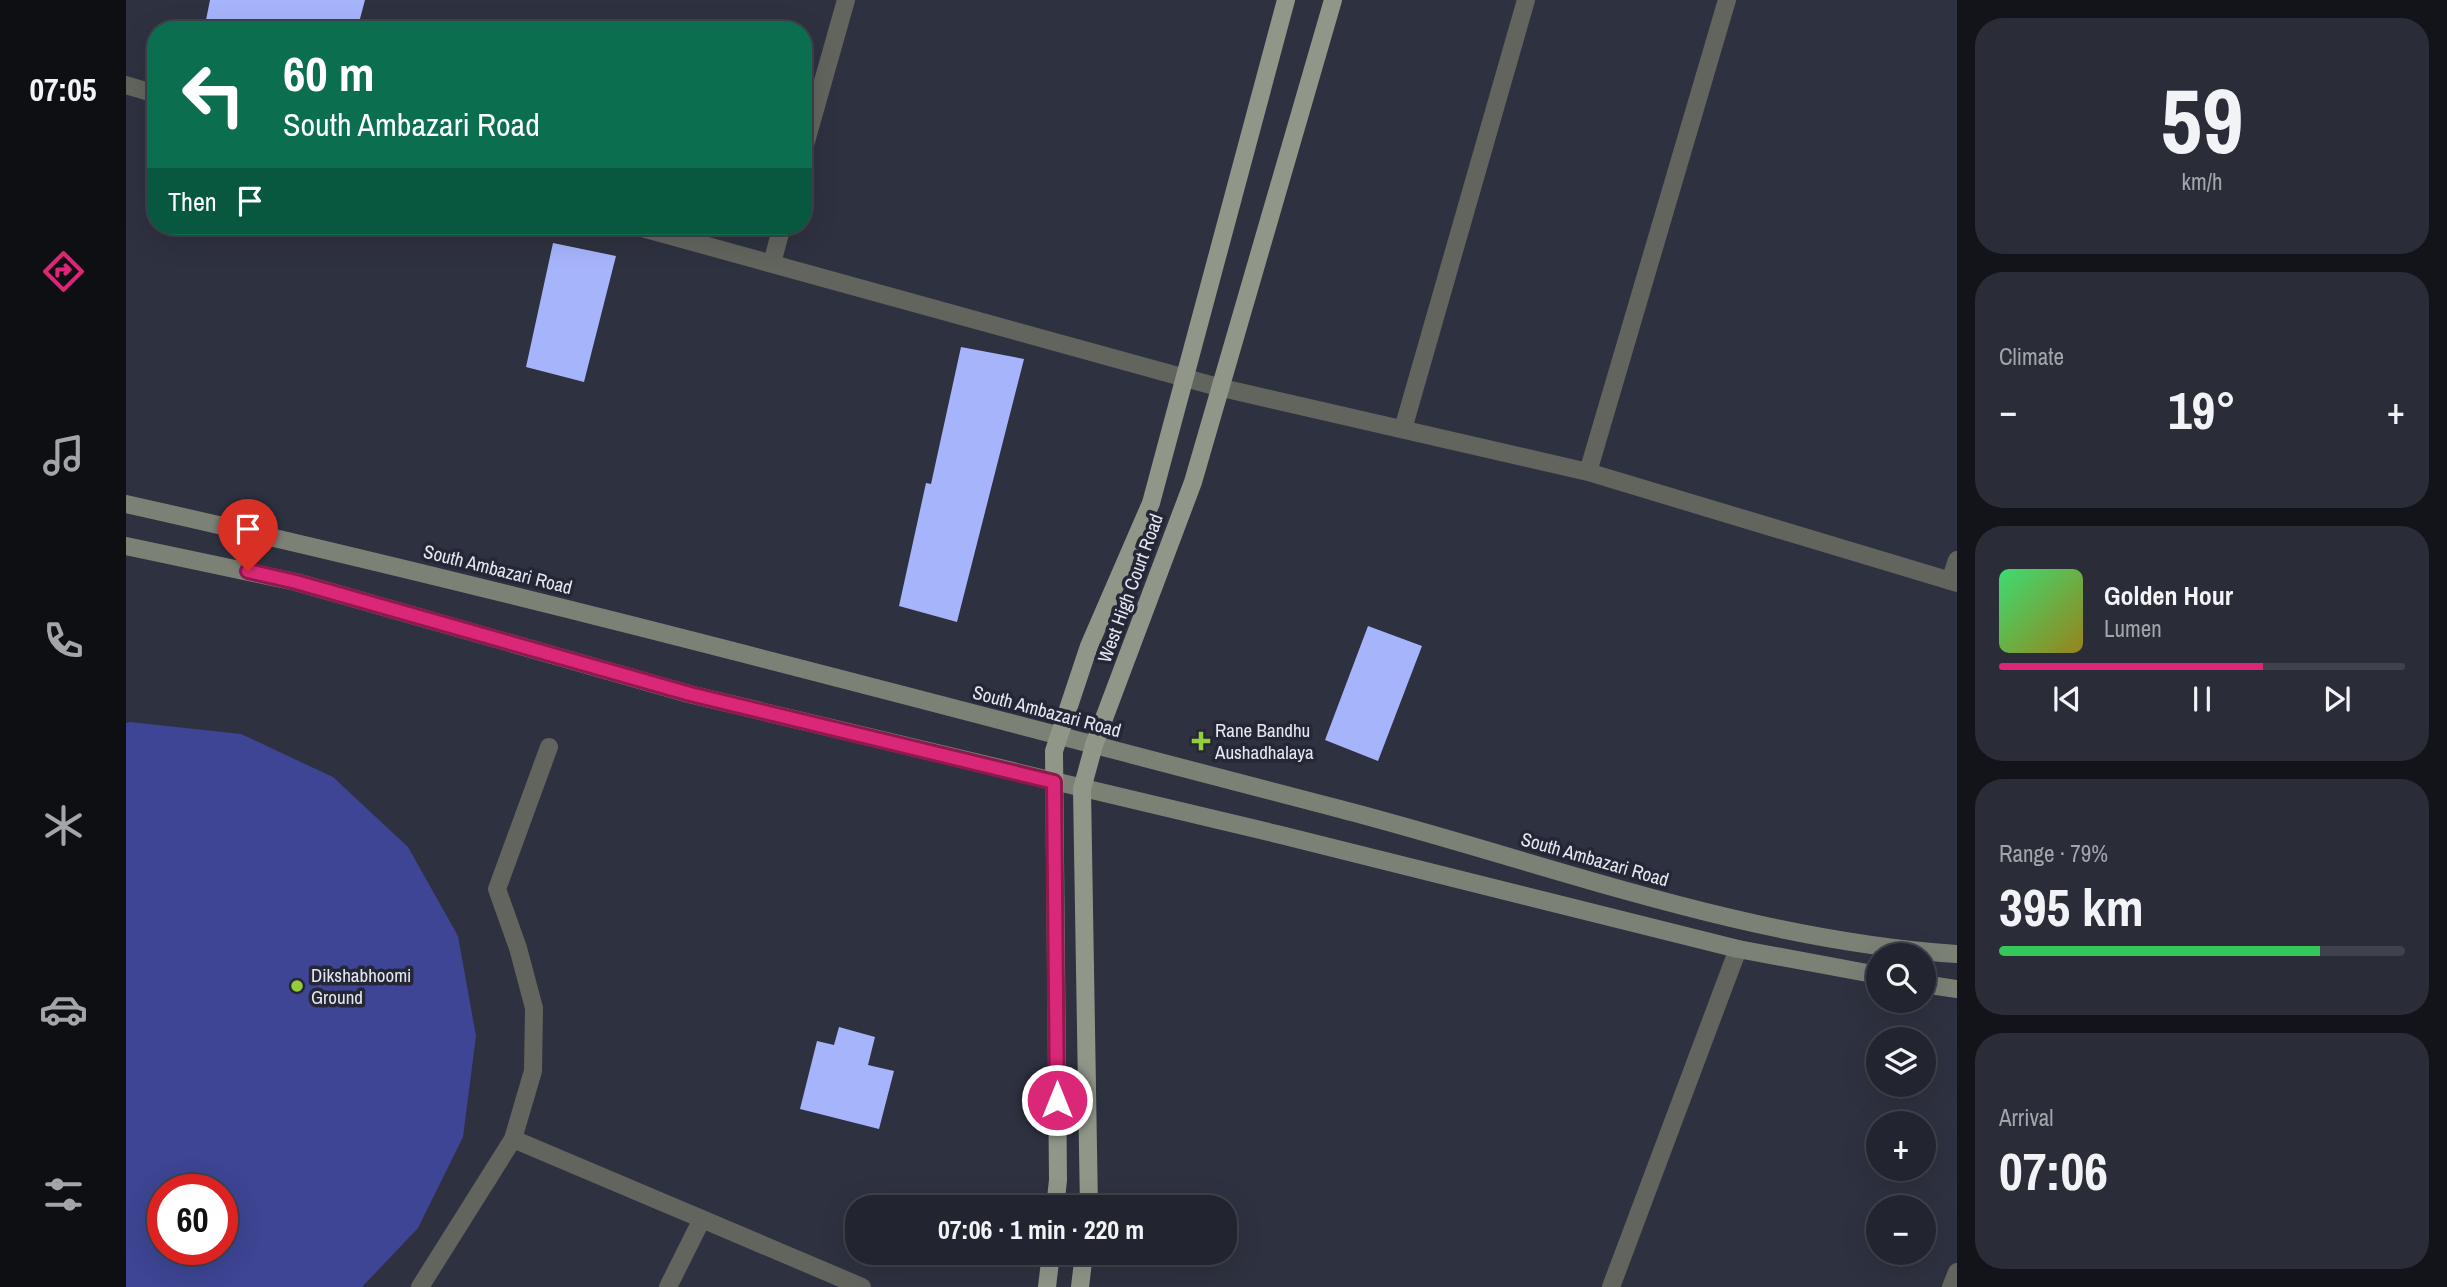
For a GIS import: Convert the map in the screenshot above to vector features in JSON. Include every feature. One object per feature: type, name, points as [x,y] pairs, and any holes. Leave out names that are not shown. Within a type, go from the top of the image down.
[{"type":"main road","points":[[1056,1195],[1054,782],[1057,744],[1089,646],[1151,503],[1286,0]]},
{"type":"main road","name":"West High Court Road","points":[[1089,1195],[1082,789],[1094,746],[1193,482],[1218,387],[1333,0]]},
{"type":"main road","name":"South Ambazari Road","points":[[126,504],[509,593],[1057,744],[1094,746],[1415,829],[1662,900],[1774,928],[1914,951],[1957,954]]},
{"type":"main road","points":[[126,546],[296,582],[690,694],[1281,835],[1738,950],[1866,973]]},
{"type":"main road","points":[[1936,986],[1957,989]]},
{"type":"main road","points":[[1047,1287],[1050,1265]]},
{"type":"main road","points":[[1080,1287],[1083,1265]]},
{"type":"street","points":[[812,120],[846,0]]},
{"type":"street","points":[[1402,429],[1526,0]]},
{"type":"street","points":[[1588,472],[1727,0]]},
{"type":"street","points":[[126,86],[147,92]]},
{"type":"street","points":[[668,235],[1218,387],[1588,472],[1954,582],[1957,560]]},
{"type":"street","points":[[772,263],[780,235]]},
{"type":"street","points":[[420,1287],[513,1139],[533,1070],[534,1008],[518,948],[497,889],[549,747]]},
{"type":"street","points":[[1611,1287],[1738,950]]},
{"type":"street","points":[[513,1139],[862,1287]]},
{"type":"street","points":[[668,1287],[702,1219]]},
{"type":"street","points":[[1951,1287],[1957,1272]]},
{"type":"shaded area","name":"Dikshabhoomi Ground","points":[[130,722],[241,734],[333,777],[408,847],[458,936],[476,1036],[463,1137],[418,1228],[362,1287],[126,1287],[126,723]]},
{"type":"building","points":[[210,0],[365,0],[359,21],[206,21]]},
{"type":"building","points":[[553,243],[616,256],[584,382],[526,367]]},
{"type":"building","points":[[961,347],[1024,359],[957,622],[899,606],[926,483],[931,484]]},
{"type":"building","points":[[1368,626],[1422,646],[1378,761],[1325,740]]},
{"type":"building","points":[[839,1027],[875,1037],[868,1065],[894,1071],[879,1129],[800,1109],[817,1041],[834,1045]]},
{"type":"place","name":"Rane Bandhu Aushadhalaya","points":[[1201,741]]},
{"type":"place","name":"Dikshabhoomi Ground","points":[[297,986]]},
{"type":"route","points":[[248,571],[296,582],[690,694],[1054,782],[1057,1100]]}]
